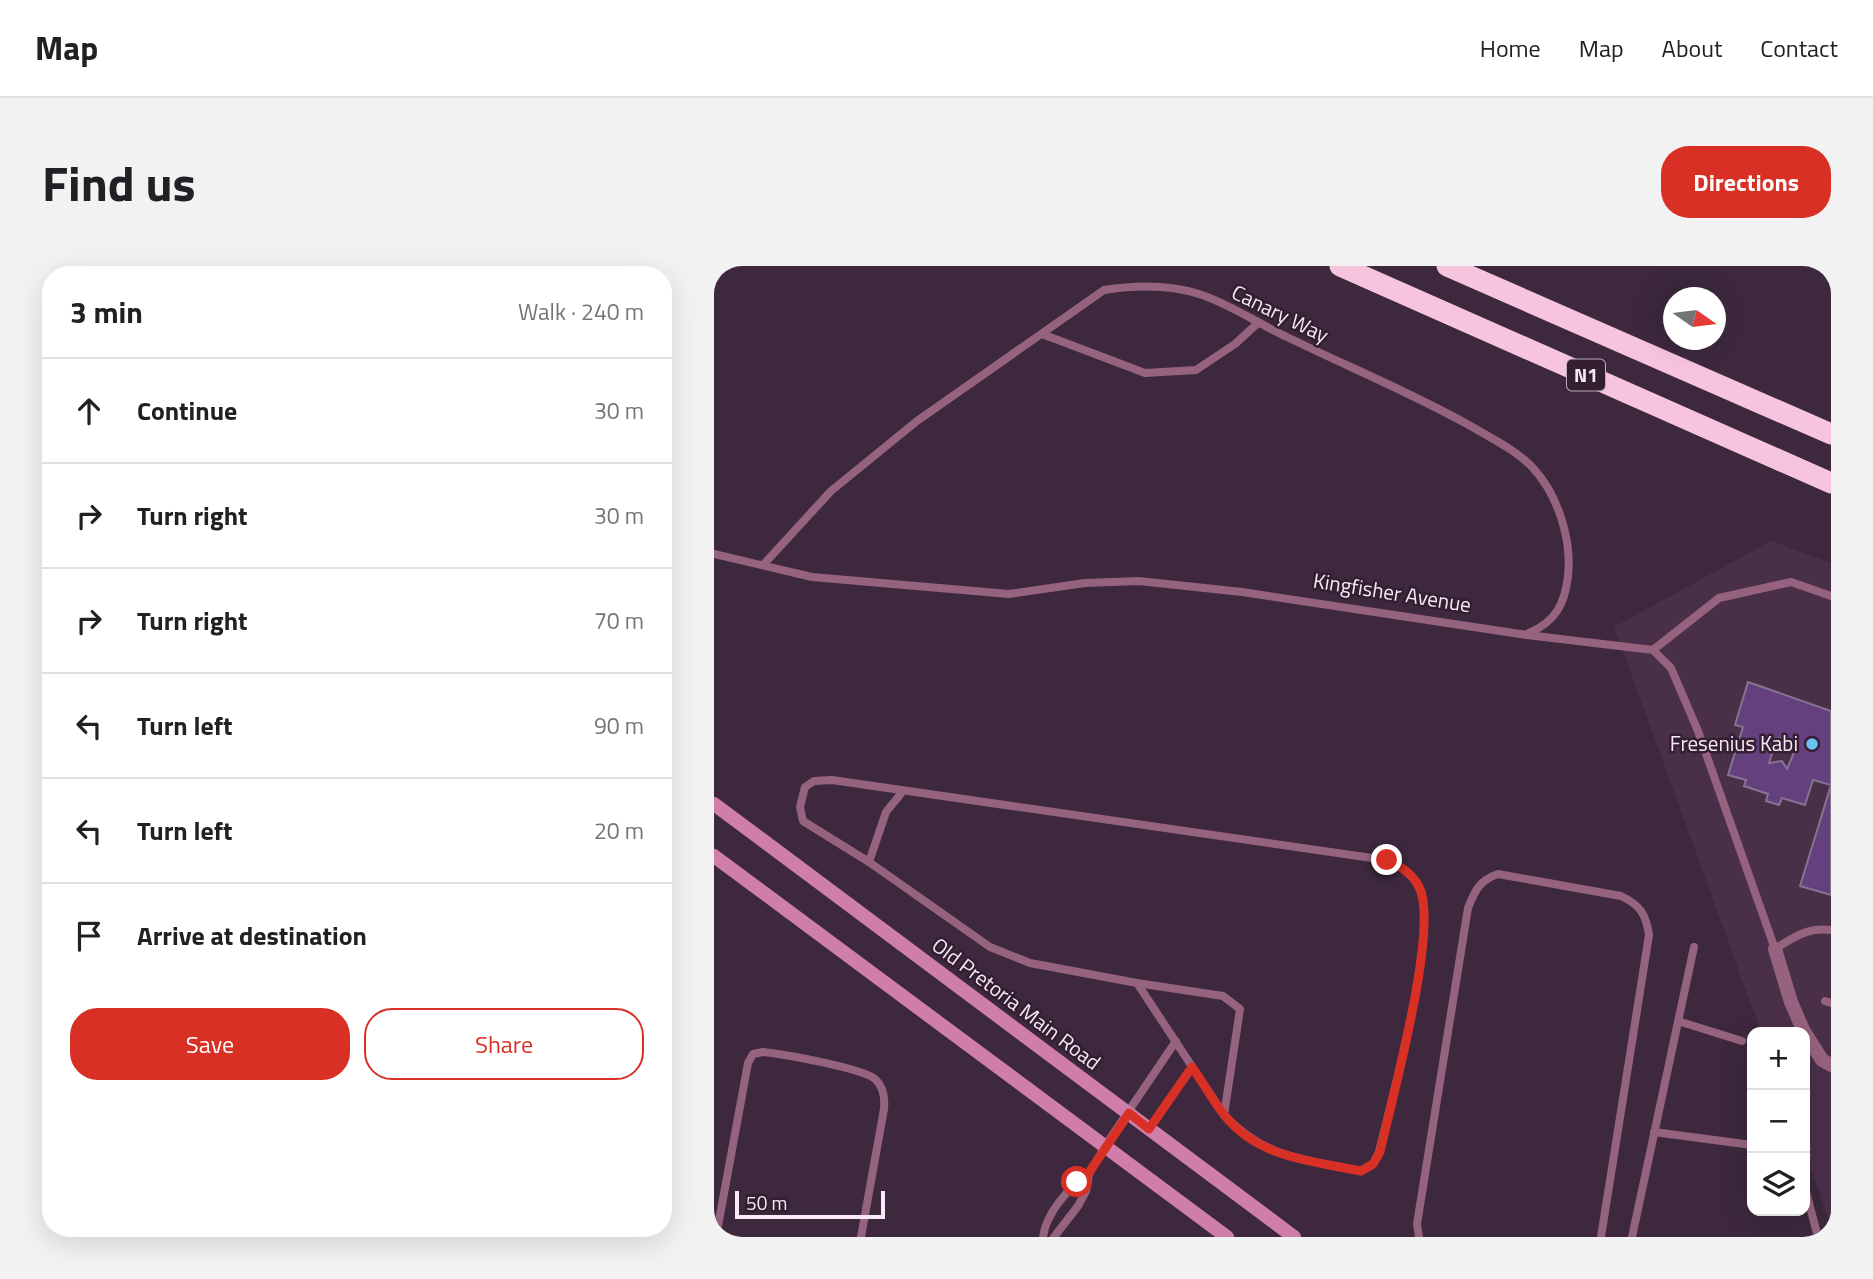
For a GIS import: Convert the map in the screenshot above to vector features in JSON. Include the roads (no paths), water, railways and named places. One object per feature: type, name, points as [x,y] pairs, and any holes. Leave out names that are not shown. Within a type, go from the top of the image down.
[{"type":"highway","name":"N1","points":[[1340,266],[1831,483]]},
{"type":"highway","name":"N1","points":[[1447,266],[1831,434]]},
{"type":"main road","name":"Old Pretoria Main Road","points":[[714,804],[1294,1237]]},
{"type":"main road","points":[[714,856],[1227,1237]]},
{"type":"street","points":[[1775,949],[1791,1002],[1802,1027]]},
{"type":"street","points":[[1810,1041],[1822,1060],[1831,1065]]},
{"type":"lane","name":"Canary Way","points":[[763,565],[831,491],[917,421],[1104,290],[1135,285],[1200,294],[1452,415],[1516,452],[1535,469],[1551,495],[1561,518],[1570,561],[1567,592],[1557,614],[1545,627],[1527,635]]},
{"type":"lane","points":[[1042,334],[1145,373],[1196,370],[1236,344],[1258,323]]},
{"type":"lane","name":"Kingfisher Avenue","points":[[714,554],[812,577],[1009,594],[1085,583],[1139,581],[1242,592],[1527,635],[1653,650]]},
{"type":"lane","points":[[1831,596],[1791,582],[1719,598],[1653,650],[1671,668],[1698,731],[1775,949],[1798,934],[1816,928],[1831,930]]},
{"type":"lane","points":[[1137,983],[1224,1115],[1242,1134],[1262,1147],[1285,1156],[1361,1171],[1373,1164],[1380,1152],[1423,954],[1426,910],[1420,887],[1404,868],[1387,860],[832,780],[814,781],[805,787],[800,807],[803,821],[869,862],[990,947],[1030,963],[1223,996],[1240,1009],[1224,1115]]},
{"type":"lane","points":[[869,862],[886,812],[903,790]]},
{"type":"lane","points":[[1419,1237],[1418,1224],[1468,908],[1475,890],[1485,878],[1498,874],[1621,895],[1638,904],[1646,918],[1649,935],[1601,1237]]},
{"type":"lane","points":[[1632,1237],[1694,947]]},
{"type":"lane","points":[[1678,1021],[1742,1041]]},
{"type":"lane","points":[[1055,1237],[1078,1206],[1086,1191],[1088,1174],[1104,1146],[1176,1041]]},
{"type":"lane","points":[[716,1237],[747,1066],[753,1054],[763,1052],[859,1072],[876,1080],[881,1088],[884,1109],[861,1237]]},
{"type":"lane","points":[[1149,1129],[1192,1067]]},
{"type":"lane","points":[[1654,1132],[1747,1144]]},
{"type":"lane","points":[[1043,1237],[1046,1222],[1077,1182],[1088,1174]]},
{"type":"lane","points":[[1810,1207],[1818,1237]]},
{"type":"place","name":"Fresenius Kabi","points":[[1812,744]]}]
